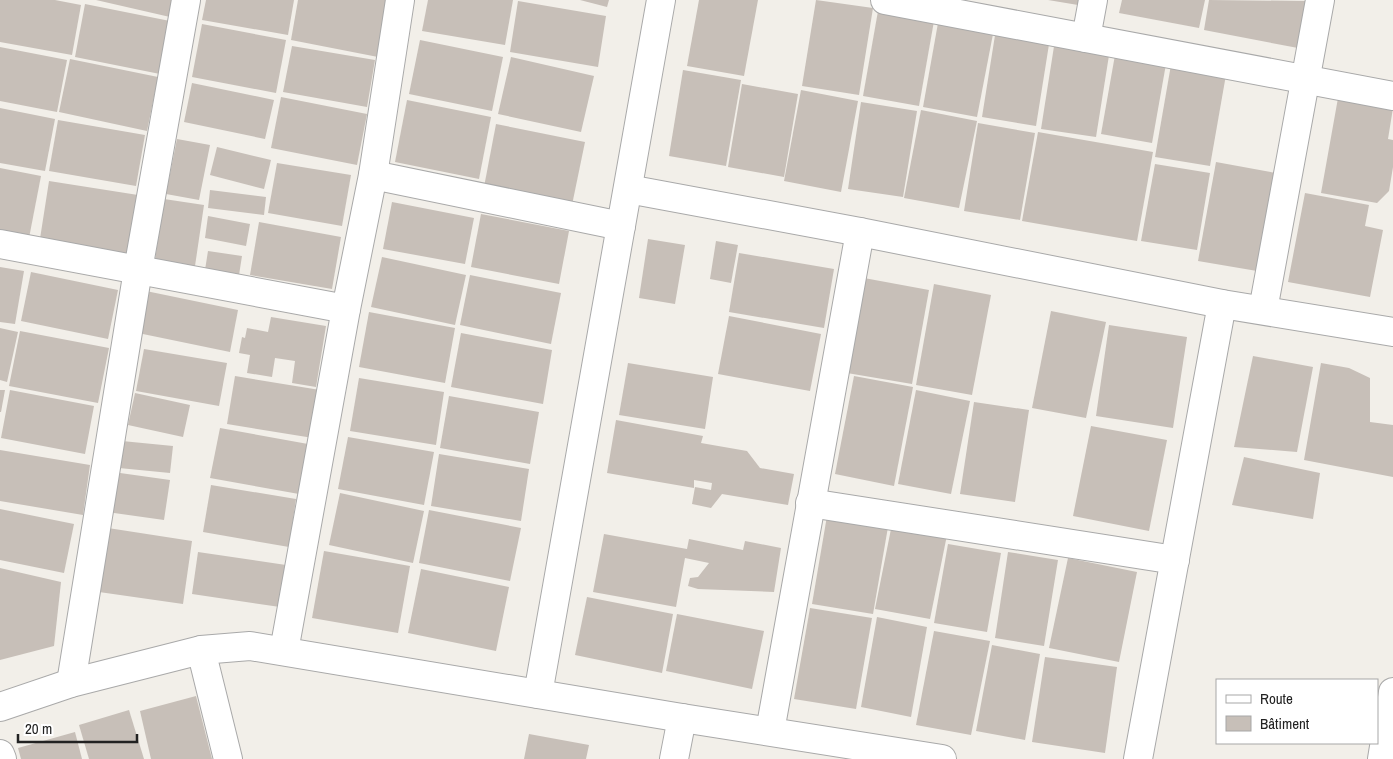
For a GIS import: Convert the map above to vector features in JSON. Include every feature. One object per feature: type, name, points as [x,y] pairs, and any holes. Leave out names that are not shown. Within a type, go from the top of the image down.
[{"type":"street","points":[[71,683],[138,270],[186,0]]},
{"type":"street","points":[[284,651],[346,309],[373,175],[400,0]]},
{"type":"street","points":[[538,694],[661,0]]},
{"type":"street","points":[[885,0],[1393,96]]},
{"type":"street","points":[[1086,38],[1093,0]]},
{"type":"street","points":[[1263,310],[1320,0]]},
{"type":"street","points":[[373,175],[621,226]]},
{"type":"street","points":[[628,189],[860,232],[1222,304],[1393,332]]},
{"type":"street","points":[[770,731],[860,232]]},
{"type":"street","points":[[0,244],[346,309]]},
{"type":"street","points":[[1138,759],[1222,304]]},
{"type":"street","points":[[810,502],[1175,560]]},
{"type":"street","points":[[0,707],[71,683],[200,650],[250,646],[942,759]]},
{"type":"street","points":[[200,650],[228,759]]},
{"type":"street","points":[[1382,759],[1393,692]]},
{"type":"street","points":[[674,759],[682,718]]},
{"type":"street","points":[[0,754],[2,759]]},
{"type":"building","points":[[0,0],[55,0],[81,5],[72,55],[0,42]]},
{"type":"building","points":[[96,0],[174,0],[170,17]]},
{"type":"building","points":[[206,0],[294,0],[288,35],[202,20]]},
{"type":"building","points":[[298,0],[389,0],[378,57],[291,40]]},
{"type":"building","points":[[428,0],[513,0],[505,45],[422,31]]},
{"type":"building","points":[[580,0],[609,0],[607,7]]},
{"type":"building","points":[[699,0],[758,0],[744,76],[687,66]]},
{"type":"building","points":[[816,0],[873,8],[859,95],[802,86]]},
{"type":"building","points":[[1048,0],[1085,0],[1084,6]]},
{"type":"building","points":[[1122,0],[1205,0],[1199,28],[1119,13]]},
{"type":"building","points":[[1209,0],[1307,1],[1298,48],[1204,30]]},
{"type":"building","points":[[518,1],[606,16],[598,67],[510,52]]},
{"type":"building","points":[[85,4],[170,21],[160,74],[75,57]]},
{"type":"building","points":[[878,11],[934,21],[919,106],[863,96]]},
{"type":"building","points":[[938,23],[993,34],[977,117],[923,107]]},
{"type":"building","points":[[202,24],[286,40],[276,93],[192,77]]},
{"type":"building","points":[[996,29],[1050,38],[1036,126],[982,117]]},
{"type":"building","points":[[420,40],[503,57],[492,111],[409,94]]},
{"type":"building","points":[[1055,40],[1110,49],[1096,137],[1041,129]]},
{"type":"building","points":[[292,46],[375,60],[367,107],[283,92]]},
{"type":"building","points":[[0,47],[67,60],[57,112],[0,101]]},
{"type":"building","points":[[1115,55],[1166,64],[1152,143],[1101,134]]},
{"type":"building","points":[[511,57],[594,76],[581,132],[498,114]]},
{"type":"building","points":[[70,59],[158,77],[147,131],[59,112]]},
{"type":"building","points":[[1172,59],[1227,69],[1210,166],[1155,157]]},
{"type":"building","points":[[683,70],[741,80],[726,166],[669,156]]},
{"type":"building","points":[[192,83],[274,100],[265,139],[184,122]]},
{"type":"building","points":[[742,84],[798,94],[784,177],[728,167]]},
{"type":"building","points":[[801,90],[858,101],[841,192],[784,181]]},
{"type":"building","points":[[281,97],[367,114],[357,165],[271,148]]},
{"type":"building","points":[[1338,98],[1393,108],[1388,139],[1393,140],[1393,167],[1389,191],[1377,203],[1321,193]]},
{"type":"building","points":[[407,100],[491,117],[479,179],[395,162]]},
{"type":"building","points":[[861,102],[917,111],[903,197],[848,189]]},
{"type":"building","points":[[0,108],[55,119],[45,171],[0,163]]},
{"type":"building","points":[[921,110],[977,121],[959,208],[904,198]]},
{"type":"building","points":[[58,120],[145,135],[136,186],[49,171]]},
{"type":"building","points":[[978,123],[1035,133],[1020,220],[964,211]]},
{"type":"building","points":[[496,124],[585,142],[572,205],[484,187]]},
{"type":"building","points":[[1038,132],[1153,152],[1137,241],[1022,221]]},
{"type":"building","points":[[177,139],[210,145],[199,200],[166,194]]},
{"type":"building","points":[[217,147],[271,160],[264,189],[210,175]]},
{"type":"building","points":[[1216,162],[1276,173],[1257,271],[1198,261]]},
{"type":"building","points":[[277,163],[351,175],[342,226],[268,213]]},
{"type":"building","points":[[1155,164],[1210,173],[1197,250],[1141,241]]},
{"type":"building","points":[[0,168],[41,176],[29,238],[0,232]]},
{"type":"building","points":[[49,181],[138,195],[128,258],[39,245]]},
{"type":"building","points":[[210,190],[266,197],[264,215],[208,208]]},
{"type":"building","points":[[1305,193],[1369,205],[1365,226],[1383,230],[1370,297],[1288,282]]},
{"type":"building","points":[[164,199],[204,205],[195,266],[155,260]]},
{"type":"building","points":[[392,202],[474,218],[465,264],[383,249]]},
{"type":"building","points":[[481,214],[569,231],[559,284],[471,267]]},
{"type":"building","points":[[208,216],[250,224],[246,246],[205,238]]},
{"type":"building","points":[[259,222],[341,237],[332,289],[250,275]]},
{"type":"building","points":[[648,239],[685,245],[675,304],[639,298]]},
{"type":"building","points":[[716,241],[738,245],[731,283],[710,279]]},
{"type":"building","points":[[208,251],[242,256],[239,275],[205,270]]},
{"type":"building","points":[[739,253],[834,269],[824,328],[729,312]]},
{"type":"building","points":[[382,257],[466,275],[455,325],[371,307]]},
{"type":"building","points":[[0,267],[24,271],[15,324],[0,322]]},
{"type":"building","points":[[31,272],[118,290],[108,339],[21,321]]},
{"type":"building","points":[[470,275],[561,293],[551,344],[460,325]]},
{"type":"building","points":[[864,278],[929,290],[912,384],[847,373]]},
{"type":"building","points":[[934,284],[991,295],[972,395],[916,385]]},
{"type":"building","points":[[146,291],[238,310],[230,352],[138,333]]},
{"type":"building","points":[[1051,311],[1106,322],[1086,418],[1032,408]]},
{"type":"building","points":[[369,312],[455,328],[445,383],[359,367]]},
{"type":"building","points":[[729,316],[821,334],[810,391],[718,374]]},
{"type":"building","points":[[271,317],[326,326],[316,387],[292,383],[295,361],[275,358],[272,377],[247,373],[250,355],[239,353],[242,337],[245,338],[247,328],[268,332]]},
{"type":"building","points":[[1109,325],[1187,337],[1173,428],[1096,416]]},
{"type":"building","points":[[0,328],[18,332],[7,382],[0,380]]},
{"type":"building","points":[[20,331],[109,348],[98,403],[9,386]]},
{"type":"building","points":[[461,333],[552,350],[543,404],[451,387]]},
{"type":"building","points":[[144,349],[227,363],[219,406],[136,391]]},
{"type":"building","points":[[1253,356],[1313,367],[1297,452],[1234,447]]},
{"type":"building","points":[[628,363],[713,377],[705,429],[619,415]]},
{"type":"building","points":[[1321,363],[1349,368],[1370,378],[1370,422],[1393,425],[1393,477],[1304,460]]},
{"type":"building","points":[[235,376],[320,390],[313,438],[227,424]]},
{"type":"building","points":[[854,376],[913,387],[894,486],[835,474]]},
{"type":"building","points":[[359,378],[444,392],[436,445],[350,431]]},
{"type":"building","points":[[0,390],[5,390],[1,412],[0,412]]},
{"type":"building","points":[[10,390],[94,406],[85,454],[1,438]]},
{"type":"building","points":[[916,390],[970,401],[951,494],[898,484]]},
{"type":"building","points":[[135,393],[190,405],[183,437],[128,425]]},
{"type":"building","points":[[449,396],[539,412],[530,464],[440,448]]},
{"type":"building","points":[[974,402],[1029,410],[1015,502],[960,494]]},
{"type":"building","points":[[616,420],[703,436],[701,443],[747,451],[760,468],[794,474],[788,505],[722,494],[711,508],[692,504],[695,487],[711,490],[712,483],[694,480],[694,488],[607,473]]},
{"type":"building","points":[[1091,426],[1167,440],[1149,531],[1073,516]]},
{"type":"building","points":[[220,428],[308,444],[299,494],[210,478]]},
{"type":"building","points":[[348,437],[434,452],[424,505],[338,489]]},
{"type":"building","points":[[122,441],[173,446],[170,473],[119,468]]},
{"type":"building","points":[[0,450],[90,465],[83,515],[0,501]]},
{"type":"building","points":[[439,454],[529,469],[521,521],[431,506]]},
{"type":"building","points":[[1244,457],[1320,473],[1313,519],[1232,505]]},
{"type":"building","points":[[113,472],[170,480],[164,520],[107,512]]},
{"type":"building","points":[[211,485],[296,499],[289,547],[203,532]]},
{"type":"building","points":[[340,493],[424,511],[413,563],[329,545]]},
{"type":"building","points":[[0,509],[74,524],[64,573],[0,560]]},
{"type":"building","points":[[429,510],[521,528],[510,581],[419,563]]},
{"type":"building","points":[[827,516],[888,527],[873,614],[812,604]]},
{"type":"building","points":[[892,524],[947,535],[930,619],[875,609]]},
{"type":"building","points":[[108,528],[192,541],[183,604],[99,592]]},
{"type":"building","points":[[604,534],[687,549],[689,539],[743,550],[745,541],[781,548],[774,592],[698,589],[688,586],[690,578],[698,577],[709,563],[685,558],[676,607],[593,592]]},
{"type":"building","points":[[948,544],[1001,553],[987,632],[934,623]]},
{"type":"building","points":[[324,551],[410,566],[398,633],[312,618]]},
{"type":"building","points":[[198,552],[286,565],[280,607],[192,594]]},
{"type":"building","points":[[1008,552],[1058,560],[1044,646],[995,638]]},
{"type":"building","points":[[1068,558],[1137,572],[1119,662],[1049,648]]},
{"type":"building","points":[[0,568],[61,582],[54,646],[0,660]]},
{"type":"building","points":[[421,569],[509,587],[496,651],[408,633]]},
{"type":"building","points":[[587,597],[673,614],[662,673],[575,655]]},
{"type":"building","points":[[810,608],[872,618],[856,709],[794,699]]},
{"type":"building","points":[[677,614],[764,631],[752,689],[666,671]]},
{"type":"building","points":[[877,617],[927,627],[911,717],[861,707]]},
{"type":"building","points":[[934,631],[990,641],[971,735],[916,725]]},
{"type":"building","points":[[992,645],[1040,654],[1025,740],[976,731]]},
{"type":"building","points":[[1045,657],[1117,667],[1105,753],[1032,742]]},
{"type":"building","points":[[196,696],[212,759],[151,759],[140,711]]},
{"type":"building","points":[[129,710],[144,759],[89,759],[79,725]]},
{"type":"building","points":[[75,732],[82,759],[21,759],[18,748]]},
{"type":"building","points":[[529,734],[589,745],[586,759],[524,759]]}]
